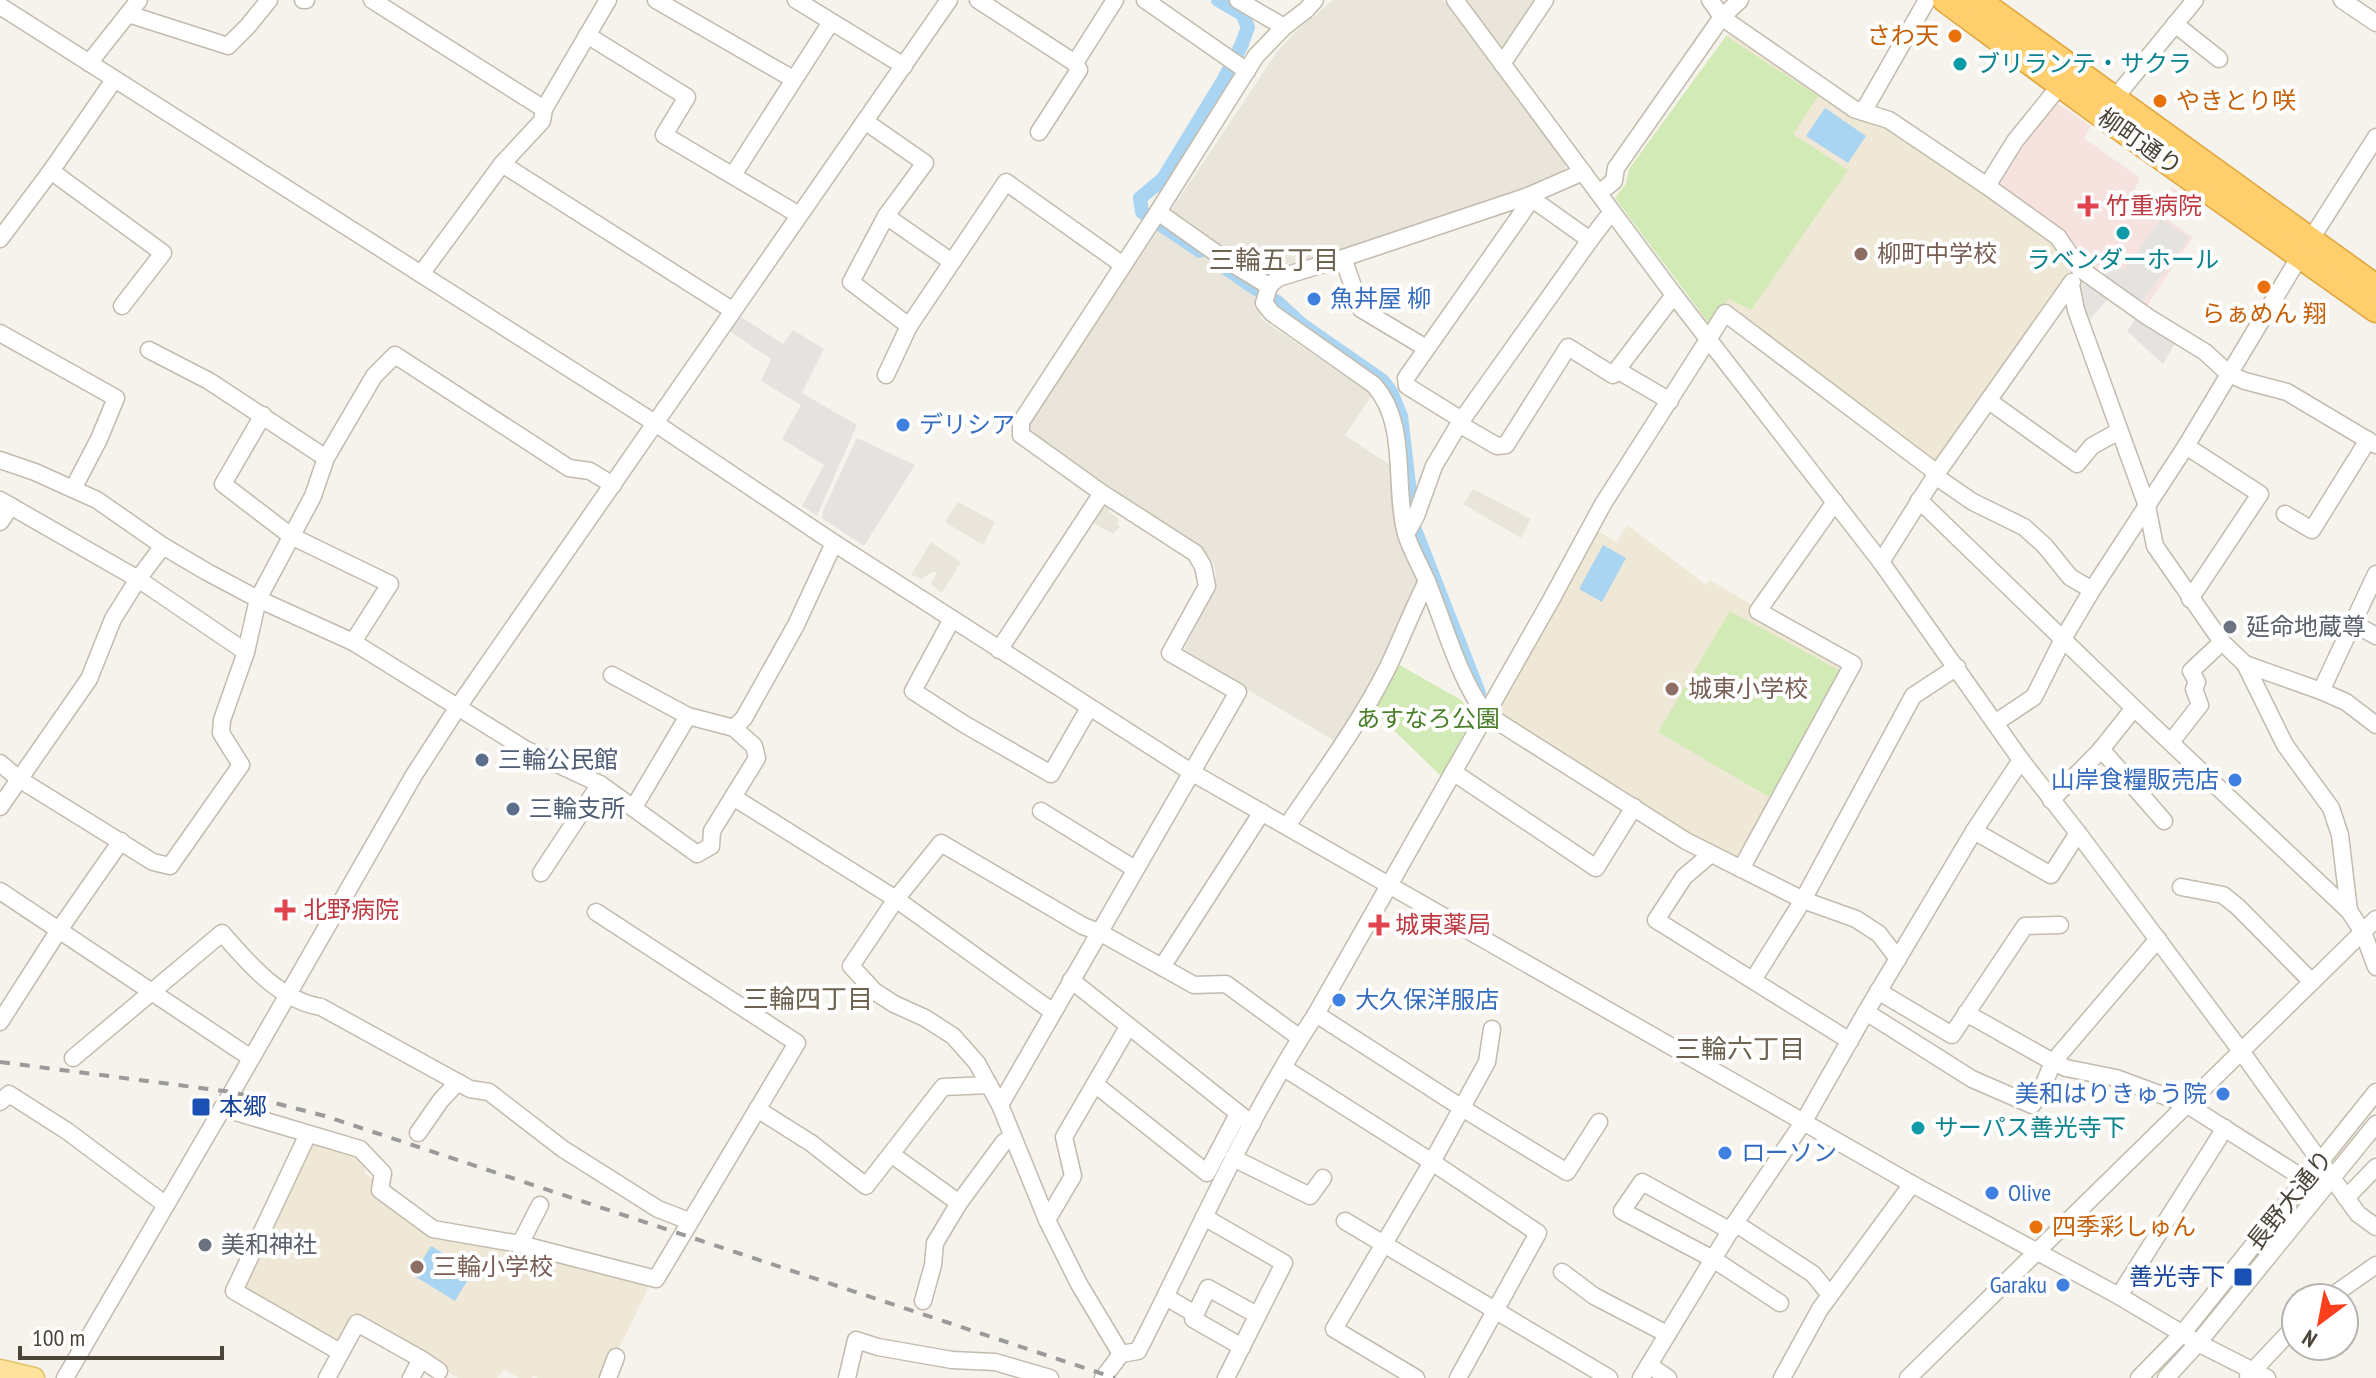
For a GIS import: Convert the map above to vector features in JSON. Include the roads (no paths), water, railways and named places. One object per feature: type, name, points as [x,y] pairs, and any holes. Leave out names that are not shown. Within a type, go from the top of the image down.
[{"type":"highway","name":"柳町通り","points":[[1945,0],[1985,8],[2067,77],[2305,248],[2376,310]]},
{"type":"highway","name":"柳町通り","points":[[2305,248],[2376,287]]},
{"type":"main road","points":[[0,1370],[34,1378]]},
{"type":"street","points":[[89,63],[139,0]]},
{"type":"street","points":[[128,14],[228,46],[269,0]]},
{"type":"street","points":[[372,0],[394,6],[544,109]]},
{"type":"street","points":[[421,274],[502,164],[542,121],[544,109],[608,0]]},
{"type":"street","points":[[656,0],[793,79]]},
{"type":"street","points":[[796,0],[824,12],[904,66]]},
{"type":"street","points":[[65,1378],[414,775],[732,310],[949,0]]},
{"type":"street","points":[[978,0],[1075,63],[1079,70],[1039,132]]},
{"type":"street","points":[[1075,63],[1115,0]]},
{"type":"street","points":[[1145,0],[1237,65]]},
{"type":"street","points":[[1238,0],[1284,27]]},
{"type":"street","points":[[1000,1105],[1238,692],[1170,653],[1207,586],[1203,566],[1195,553],[1102,493],[1021,435],[1021,422],[1155,217],[1237,65],[1256,56],[1315,0]]},
{"type":"street","points":[[1455,0],[1674,295],[1881,562],[2021,760],[2158,939],[2358,1214],[2376,1227]]},
{"type":"street","points":[[1502,64],[1545,0]]},
{"type":"street","points":[[1710,0],[1722,17],[1854,109],[1889,120],[2058,237],[2079,268],[2148,317],[2205,352],[2229,374],[2287,392],[2372,442],[2312,530],[2285,514]]},
{"type":"street","points":[[1599,193],[1614,181],[1616,168],[1722,17],[1740,0]]},
{"type":"street","points":[[1863,112],[1927,0]]},
{"type":"street","points":[[2108,107],[2195,0]]},
{"type":"street","points":[[2342,0],[2376,23]]},
{"type":"street","points":[[1,7],[655,423],[834,543],[1191,772],[1912,1184],[2119,1296],[2255,1375],[2280,1345]]},
{"type":"street","points":[[733,175],[793,79],[824,12]]},
{"type":"street","points":[[2175,24],[2219,59]]},
{"type":"street","points":[[587,35],[687,97],[664,135],[799,215]]},
{"type":"street","points":[[1987,186],[2015,141],[2067,77]]},
{"type":"street","points":[[0,239],[114,80]]},
{"type":"street","points":[[866,122],[925,163],[886,216],[851,282],[909,326]]},
{"type":"street","points":[[1995,723],[2034,697],[2092,590],[2186,446],[2376,137]]},
{"type":"street","points":[[502,164],[732,310]]},
{"type":"street","points":[[51,171],[163,253],[122,306]]},
{"type":"street","points":[[1583,172],[1529,198],[1278,278],[1269,286],[1264,303],[1272,313],[1374,385],[1384,396],[1394,424],[1411,526],[1427,581],[1472,697],[1486,714],[1686,841],[1803,900],[1856,919],[1879,934],[1898,959]]},
{"type":"street","points":[[886,375],[909,326],[1006,182],[1123,265]]},
{"type":"street","points":[[1529,198],[1590,240]]},
{"type":"street","points":[[1529,198],[1406,378],[1407,386],[1497,446],[1506,445],[1568,347],[1613,375],[1674,295]]},
{"type":"street","points":[[1411,526],[1434,466],[1461,422],[1590,240],[1613,214]]},
{"type":"street","points":[[886,216],[952,262]]},
{"type":"street","points":[[1155,217],[1269,286]]},
{"type":"street","points":[[1343,258],[1361,309],[1426,348]]},
{"type":"street","points":[[1881,562],[1919,500],[2071,285],[2079,268]]},
{"type":"street","points":[[2071,285],[2073,302],[2147,506],[2155,546],[2222,642],[2245,664],[2285,745],[2331,808],[2340,835],[2349,911]]},
{"type":"street","points":[[1103,1378],[1121,1354],[1138,1351],[1233,1158],[1300,1038],[1589,528],[1725,313],[1973,502],[2024,527],[2045,546],[2070,577],[2092,590]]},
{"type":"street","points":[[0,333],[116,398],[73,489]]},
{"type":"street","points":[[149,350],[209,381],[326,458]]},
{"type":"street","points":[[0,763],[19,779],[153,862],[170,866],[241,765],[221,733],[222,720],[246,652],[258,599],[313,496],[326,458],[374,376],[395,355],[569,468],[590,471],[613,485]]},
{"type":"street","points":[[1617,370],[1670,401]]},
{"type":"street","points":[[1989,401],[2077,464],[2092,446],[2119,431]]},
{"type":"street","points":[[263,415],[223,484],[291,536],[390,584],[353,642]]},
{"type":"street","points":[[2186,446],[2260,494],[2190,599]]},
{"type":"street","points":[[0,460],[97,500],[207,572],[353,642],[525,749],[600,784],[697,854],[711,846],[712,831],[757,758],[754,746],[734,728],[688,716],[612,675]]},
{"type":"street","points":[[999,650],[1102,493]]},
{"type":"street","points":[[1919,500],[2349,911],[2363,932],[2376,967]]},
{"type":"street","points":[[1741,869],[1853,664],[1758,611],[1835,502]]},
{"type":"street","points":[[0,522],[5,503],[138,579],[246,652]]},
{"type":"street","points":[[734,728],[744,718],[796,625],[834,543]]},
{"type":"street","points":[[0,807],[89,679],[113,619],[163,546]]},
{"type":"street","points":[[2321,691],[2376,574]]},
{"type":"street","points":[[1287,826],[1354,726],[1389,666],[1427,581]]},
{"type":"street","points":[[952,619],[913,691],[1051,774],[1089,708]]},
{"type":"street","points":[[2353,623],[2376,636]]},
{"type":"street","points":[[2171,742],[2200,705],[2194,689],[2197,682],[2191,671],[2222,642]]},
{"type":"street","points":[[2245,664],[2346,702],[2376,725]]},
{"type":"street","points":[[1753,980],[1803,900],[1913,696],[1957,667]]},
{"type":"street","points":[[2051,800],[2101,749],[2134,708]]},
{"type":"street","points":[[634,807],[688,716]]},
{"type":"street","points":[[2101,749],[2164,821]]},
{"type":"street","points":[[1668,1378],[1645,1372],[1733,1227],[1804,1121],[1974,831],[2021,760]]},
{"type":"street","points":[[1453,772],[1596,868],[1634,807]]},
{"type":"street","points":[[541,873],[600,784]]},
{"type":"street","points":[[733,797],[896,899],[1053,1012]]},
{"type":"street","points":[[1041,811],[1135,869]]},
{"type":"street","points":[[1162,967],[1262,812]]},
{"type":"street","points":[[1974,831],[2051,875],[2078,833]]},
{"type":"street","points":[[0,1022],[121,841]]},
{"type":"street","points":[[1121,1354],[1079,1284],[1047,1220],[1000,1105],[977,1063],[953,1036],[874,991],[851,966],[896,899],[941,843],[1083,926],[1194,985],[1226,984],[1300,1038]]},
{"type":"street","points":[[1711,854],[1684,877],[1656,920],[1850,1041]]},
{"type":"street","points":[[2181,887],[2223,895],[2312,982]]},
{"type":"street","points":[[0,891],[251,1058]]},
{"type":"street","points":[[222,1108],[360,1149],[383,1173],[380,1190],[433,1229],[520,1244],[656,1279],[797,1043],[596,912]]},
{"type":"street","points":[[1908,1378],[2376,919]]},
{"type":"street","points":[[1878,991],[1952,1035],[2025,926],[2060,925]]},
{"type":"street","points":[[73,1058],[222,933],[250,965],[289,994],[321,1007],[470,1089],[489,1092],[563,1149],[658,1209],[689,1221]]},
{"type":"street","points":[[1866,1012],[1972,1079],[2032,1105],[2053,1062],[2158,939]]},
{"type":"street","points":[[1071,980],[1252,1124]]},
{"type":"street","points":[[1966,1013],[2066,1068],[2116,1078],[2186,1104],[2306,1180]]},
{"type":"street","points":[[1316,1014],[1567,1172],[1599,1122]]},
{"type":"street","points":[[1047,1220],[1073,1176],[1064,1137],[1128,1027]]},
{"type":"street","points":[[1416,1378],[1334,1329],[1487,1062],[1492,1029]]},
{"type":"street","points":[[1284,1068],[1538,1233],[1458,1378]]},
{"type":"street","points":[[418,1133],[458,1082]]},
{"type":"street","points":[[757,1109],[811,1143],[866,1186],[943,1087],[989,1085]]},
{"type":"street","points":[[1096,1085],[1207,1173],[1238,1114]]},
{"type":"street","name":"長野大通り","points":[[2139,1378],[2182,1334],[2376,1092]]},
{"type":"street","points":[[0,1102],[9,1094],[67,1131],[166,1205]]},
{"type":"street","name":"長野大通り","points":[[2166,1378],[2376,1124]]},
{"type":"street","points":[[2119,1296],[2225,1128]]},
{"type":"street","points":[[308,1134],[234,1291],[340,1352]]},
{"type":"street","points":[[923,1301],[933,1265],[935,1243],[959,1203],[1004,1142],[1013,1137]]},
{"type":"street","points":[[891,1154],[959,1203]]},
{"type":"street","points":[[1233,1158],[1310,1196],[1323,1178]]},
{"type":"street","points":[[2346,1198],[2376,1167]]},
{"type":"street","points":[[1780,1303],[1713,1259],[1622,1211],[1642,1182],[1733,1227],[1813,1274],[1830,1295]]},
{"type":"street","points":[[1782,1378],[1820,1309],[1912,1184]]},
{"type":"street","points":[[520,1244],[540,1205]]},
{"type":"street","points":[[1204,1217],[1284,1263],[1226,1378]]},
{"type":"street","points":[[1345,1221],[1609,1378]]},
{"type":"street","points":[[2352,1282],[2376,1265]]},
{"type":"street","points":[[1562,1272],[1594,1296],[1667,1334]]},
{"type":"street","points":[[1242,1347],[1193,1319],[1195,1314],[1208,1288],[1257,1315]]},
{"type":"street","points":[[1166,1297],[1195,1314]]},
{"type":"street","points":[[327,1378],[357,1323],[439,1371]]},
{"type":"street","points":[[847,1378],[856,1340],[952,1360],[995,1362],[1050,1378]]},
{"type":"street","points":[[608,1378],[616,1357]]},
{"type":"street","points":[[411,1378],[421,1359]]},
{"type":"water","points":[[1825,108],[1866,136],[1848,163],[1806,136]]},
{"type":"water","points":[[1603,545],[1626,558],[1602,602],[1579,589]]},
{"type":"water","points":[[431,1246],[473,1271],[455,1301],[413,1275]]},
{"type":"waterway","points":[[1200,251],[1142,212],[1140,198],[1163,179],[1241,46],[1248,27],[1242,14],[1218,0]]},
{"type":"waterway","points":[[1227,269],[1256,289]]},
{"type":"waterway","points":[[1276,301],[1301,324],[1383,381],[1391,392],[1401,416],[1414,527],[1479,693]]},
{"type":"railway","points":[[0,1062],[232,1092],[325,1116],[1115,1378]]},
{"type":"place","name":"さわ天","points":[[1955,36]]},
{"type":"place","name":"ブリランテ・サクラ","points":[[1960,64]]},
{"type":"place","name":"やきとり咲","points":[[2160,101]]},
{"type":"place","name":"竹重病院","points":[[2088,206]]},
{"type":"place","name":"ラベンダーホール","points":[[2123,233]]},
{"type":"place","name":"柳町中学校","points":[[1861,254]]},
{"type":"place","name":"らぁめん 翔","points":[[2264,287]]},
{"type":"place","name":"魚丼屋 柳","points":[[1314,299]]},
{"type":"place","name":"デリシア","points":[[903,425]]},
{"type":"place","name":"延命地蔵尊","points":[[2230,627]]},
{"type":"place","name":"城東小学校","points":[[1672,689]]},
{"type":"place","name":"三輪公民館","points":[[482,760]]},
{"type":"place","name":"山岸食糧販売店","points":[[2235,780]]},
{"type":"place","name":"三輪支所","points":[[513,809]]},
{"type":"place","name":"北野病院","points":[[285,910]]},
{"type":"place","name":"城東薬局","points":[[1379,925]]},
{"type":"place","name":"大久保洋服店","points":[[1339,1000]]},
{"type":"place","name":"美和はりきゅう院","points":[[2223,1094]]},
{"type":"place","name":"本郷","points":[[201,1107]]},
{"type":"place","name":"サーパス善光寺下","points":[[1918,1128]]},
{"type":"place","name":"ローソン","points":[[1725,1153]]},
{"type":"place","name":"Olive","points":[[1992,1193]]},
{"type":"place","name":"四季彩しゅん","points":[[2036,1227]]},
{"type":"place","name":"美和神社","points":[[205,1245]]},
{"type":"place","name":"三輪小学校","points":[[417,1267]]},
{"type":"place","name":"善光寺下","points":[[2243,1277]]},
{"type":"place","name":"Garaku","points":[[2063,1285]]},
{"type":"district","name":"三輪五丁目","points":[[1274,260]]},
{"type":"district","name":"三輪四丁目","points":[[808,999]]},
{"type":"district","name":"三輪六丁目","points":[[1740,1049]]},
{"type":"park label","name":"あすなろ公園","points":[[1428,719]]}]
